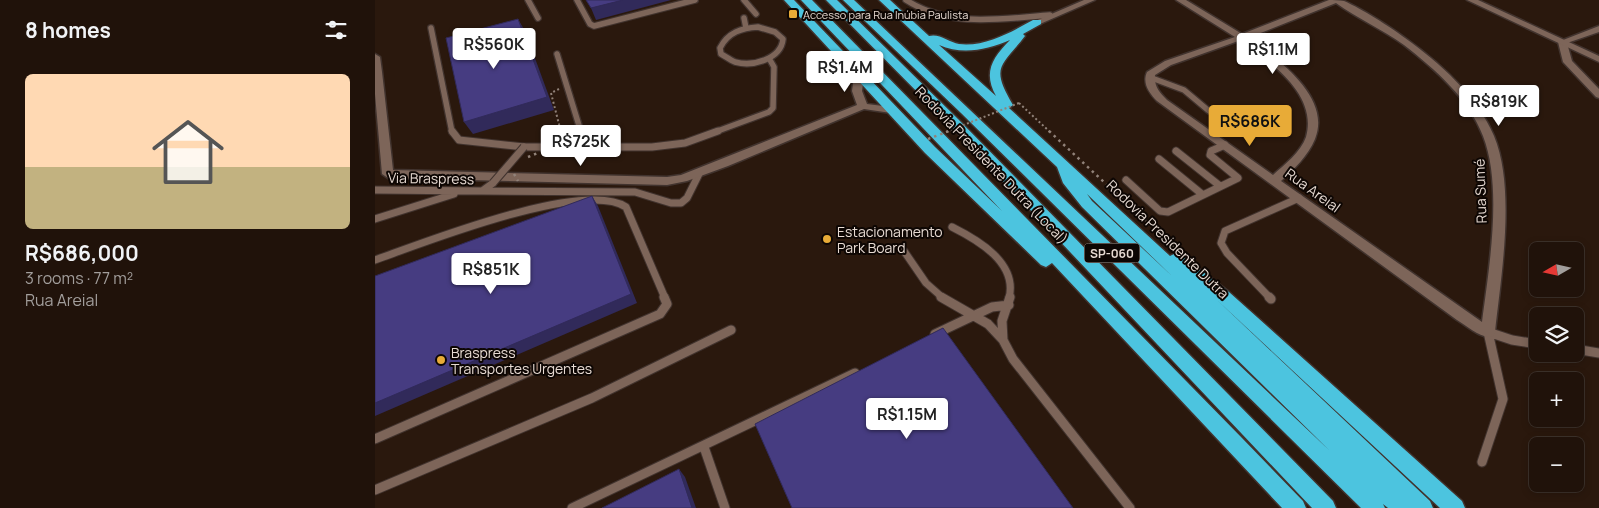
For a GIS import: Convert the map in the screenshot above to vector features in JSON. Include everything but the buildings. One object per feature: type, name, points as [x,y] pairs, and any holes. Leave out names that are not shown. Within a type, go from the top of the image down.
[{"type":"highway","points":[[789,0],[891,110],[955,175],[1049,264],[1113,315]]},
{"type":"highway","name":"Rodovia Presidente Dutra (Local)","points":[[806,0],[931,131],[1113,315],[1296,508]]},
{"type":"highway","name":"SP-060","points":[[831,0],[961,129],[1327,508]]},
{"type":"highway","name":"SP-060","points":[[848,0],[965,110],[1375,508]]},
{"type":"highway","name":"Rodovia Presidente Dutra","points":[[884,0],[919,30],[1119,216],[1423,508]]},
{"type":"highway","points":[[919,30],[953,47],[977,48],[999,42],[1037,22]]},
{"type":"highway","points":[[1017,121],[996,88],[993,76],[995,67],[1009,48],[1037,22]]},
{"type":"highway","points":[[1060,161],[1070,183],[1087,204],[1402,508]]},
{"type":"highway","points":[[1119,216],[1223,296],[1455,508]]},
{"type":"street","points":[[1037,22],[1050,15],[1091,0]]},
{"type":"street","points":[[1180,0],[1242,38],[1282,66],[1296,81],[1306,98],[1314,117],[1312,136],[1299,156],[1275,180]]},
{"type":"street","points":[[1149,77],[1155,69],[1168,63],[1242,38],[1336,0]]},
{"type":"street","name":"Rua Sumé","points":[[1336,0],[1384,28],[1425,58],[1450,82],[1474,110],[1489,136],[1495,153],[1498,184],[1495,258],[1488,332]]},
{"type":"street","points":[[1471,0],[1599,59]]},
{"type":"street","points":[[1562,42],[1599,29]]},
{"type":"street","points":[[1562,42],[1567,62],[1599,95]]},
{"type":"street","points":[[375,57],[384,154],[388,174],[652,182],[683,178],[700,172],[863,106],[891,110]]},
{"type":"street","points":[[859,76],[857,91],[863,106]]},
{"type":"street","name":"Rua Areial","points":[[1149,77],[1149,82],[1156,95],[1163,102],[1275,180],[1461,316],[1488,332]]},
{"type":"lane","points":[[528,0],[538,18]]},
{"type":"lane","points":[[577,0],[590,24],[594,26],[695,0]]},
{"type":"lane","points":[[744,0],[757,14]]},
{"type":"lane","points":[[906,0],[923,11],[959,19],[1050,15]]},
{"type":"lane","points":[[744,18],[743,21],[746,28]]},
{"type":"lane","points":[[431,28],[452,133],[459,140],[525,147],[652,147],[685,143],[769,112],[773,108],[774,67],[770,60]]},
{"type":"lane","points":[[746,28],[768,28],[782,36],[785,42],[783,48],[770,60],[759,63],[735,62],[721,54],[722,42],[728,36],[746,28]]},
{"type":"lane","points":[[557,54],[586,146]]},
{"type":"lane","points":[[1149,77],[1184,90],[1209,111]]},
{"type":"lane","points":[[1126,180],[1164,212],[1203,195],[1239,176],[1210,155],[1211,151],[1225,145]]},
{"type":"lane","name":"Via Braspress","points":[[375,190],[482,192],[493,183],[525,147]]},
{"type":"lane","points":[[1176,151],[1221,186]]},
{"type":"lane","points":[[1159,159],[1203,195]]},
{"type":"lane","points":[[482,192],[635,192],[671,203],[681,203],[687,198],[700,172]]},
{"type":"lane","points":[[375,219],[462,192]]},
{"type":"lane","points":[[1271,299],[1227,253],[1221,242],[1225,231],[1299,198]]},
{"type":"lane","points":[[375,260],[478,224],[554,202],[617,201],[626,207],[667,304],[660,314],[375,439]]},
{"type":"lane","points":[[952,226],[985,246],[1005,269],[1011,286],[1009,305],[1002,321],[1003,340]]},
{"type":"lane","points":[[904,251],[926,283],[946,301],[973,316],[981,318],[1003,340],[1013,359],[1130,508]]},
{"type":"lane","points":[[927,338],[992,307],[1009,305]]},
{"type":"lane","points":[[375,490],[591,398],[731,330]]},
{"type":"lane","points":[[1488,332],[1512,340],[1529,343]]},
{"type":"lane","points":[[1482,462],[1503,398],[1488,332]]},
{"type":"lane","points":[[1584,350],[1599,353]]},
{"type":"lane","points":[[572,508],[865,368]]},
{"type":"lane","points":[[703,447],[725,508]]},
{"type":"path","points":[[540,152],[562,135],[551,91],[567,87]]},
{"type":"path","points":[[928,139],[1019,103],[1054,137]]},
{"type":"place","name":"Accesso para Rua Inúbia Paulista","points":[[793,14]]},
{"type":"place","name":"Estacionamento Park Board","points":[[827,239]]},
{"type":"place","name":"Braspress Transportes Urgentes","points":[[441,360]]}]
